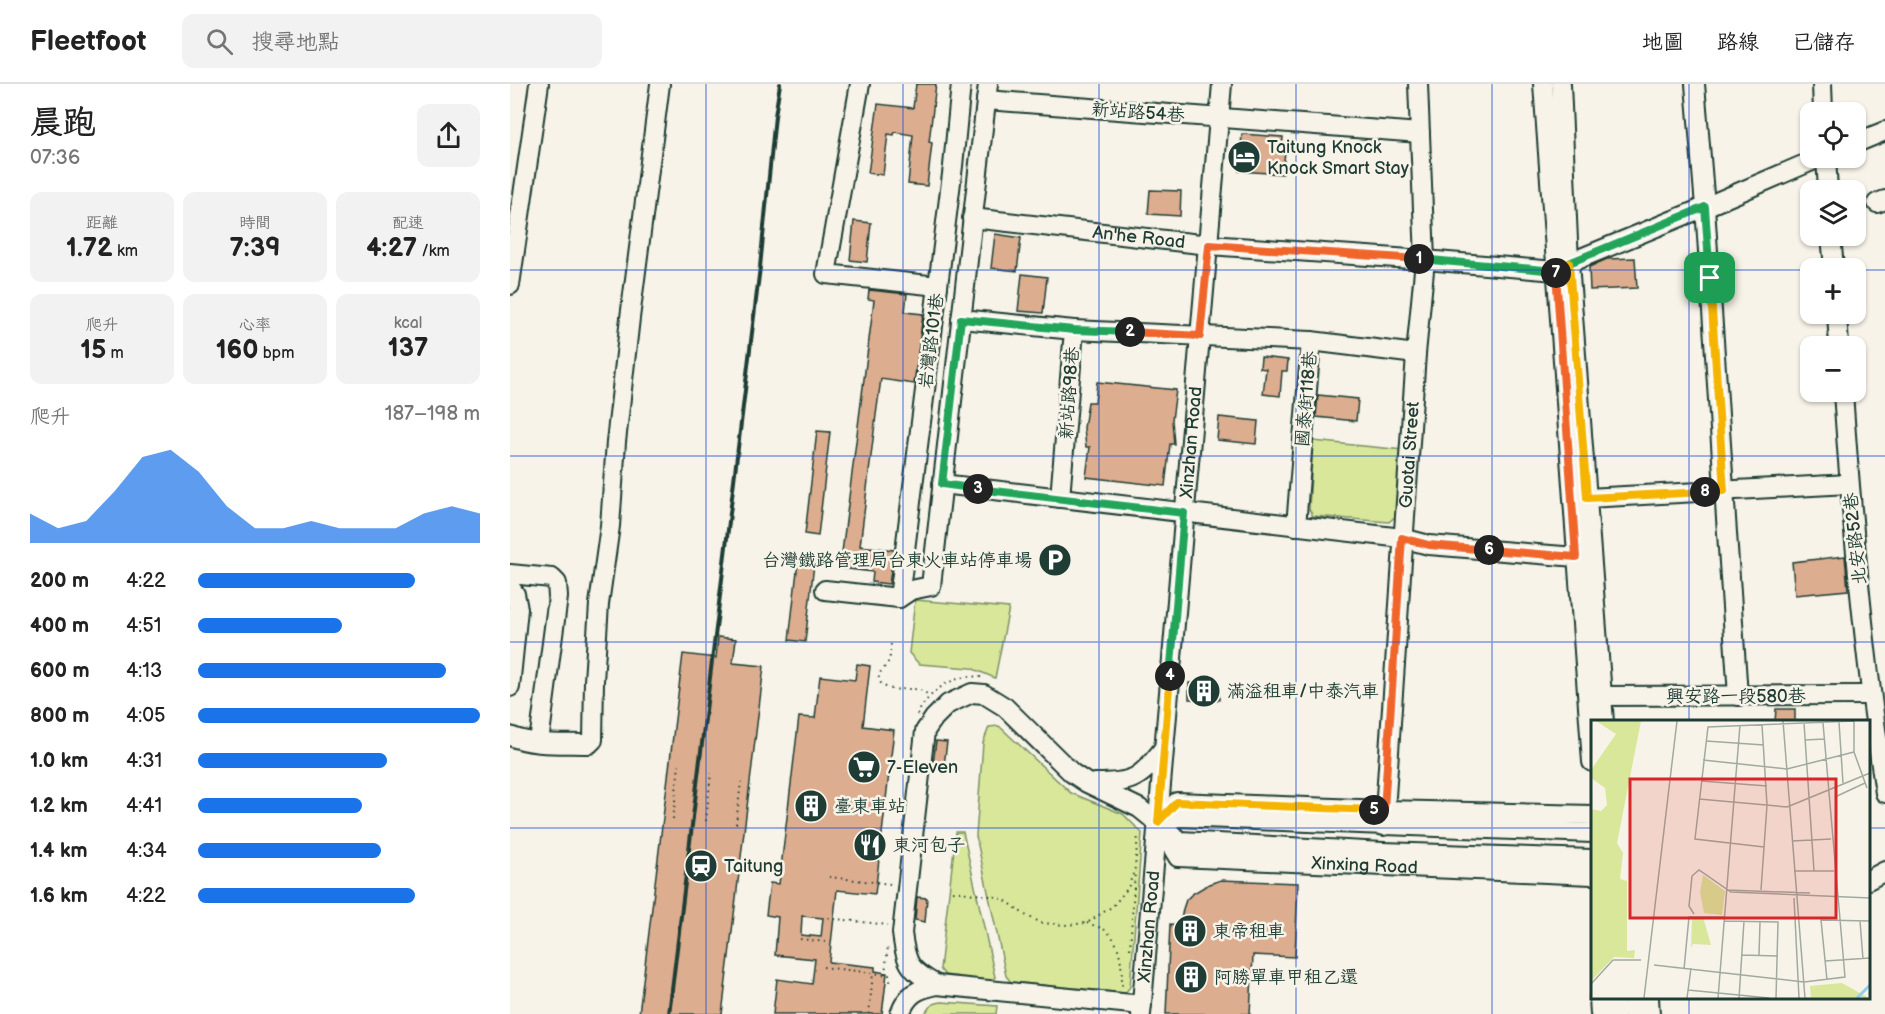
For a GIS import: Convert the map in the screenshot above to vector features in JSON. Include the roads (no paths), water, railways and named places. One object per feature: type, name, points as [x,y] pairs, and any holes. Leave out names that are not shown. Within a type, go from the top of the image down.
[{"type":"street","points":[[510,285],[539,84]]},
{"type":"street","points":[[510,736],[539,742],[589,744],[593,740],[599,604],[610,526],[616,442],[629,330],[660,84]]},
{"type":"street","points":[[860,84],[825,274],[938,286]]},
{"type":"street","name":"岩灣路101巷","points":[[899,598],[961,84]]},
{"type":"street","name":"Xinzhan Road","points":[[1141,1010],[1222,84]]},
{"type":"street","name":"Guotai Street","points":[[1384,818],[1402,538],[1425,260],[1418,84]]},
{"type":"street","points":[[1543,84],[1587,498],[1604,720]]},
{"type":"street","points":[[1561,84],[1562,267],[1576,557],[1591,738]]},
{"type":"street","points":[[1695,84],[1738,696]]},
{"type":"street","points":[[1822,84],[1823,102]]},
{"type":"street","points":[[825,590],[899,598],[911,590],[931,586],[987,92]]},
{"type":"street","name":"新站路54巷","points":[[987,92],[1219,118],[1420,133]]},
{"type":"street","points":[[1866,139],[1885,131]]},
{"type":"street","points":[[1562,267],[1800,166]]},
{"type":"street","name":"An'he Road","points":[[972,218],[1209,245],[1562,267]]},
{"type":"street","name":"新站路98巷","points":[[961,319],[1074,330],[1060,498]]},
{"type":"street","points":[[1074,330],[1311,342]]},
{"type":"street","name":"國泰街118巷","points":[[1296,525],[1311,342],[1416,354]]},
{"type":"street","name":"北安路52巷","points":[[1844,402],[1849,484],[1871,695],[1885,793]]},
{"type":"street","points":[[942,484],[1402,538],[1429,545],[1576,557]]},
{"type":"street","points":[[1587,498],[1849,484]]},
{"type":"street","points":[[510,573],[552,578],[557,583],[558,597],[539,742]]},
{"type":"street","points":[[510,587],[515,594],[518,609],[510,687]]},
{"type":"street","name":"Xinxing Road","points":[[937,985],[911,968],[905,954],[902,933],[925,731],[948,704],[972,693],[984,694],[1005,707],[1072,773],[1087,783],[1140,808],[1180,841],[1591,875]]},
{"type":"street","name":"興安路一段580巷","points":[[1602,696],[1871,695]]},
{"type":"street","points":[[1087,783],[1116,783],[1133,779],[1152,764],[1163,749]]},
{"type":"street","points":[[1158,822],[1179,817],[1384,818],[1591,815]]},
{"type":"street","points":[[1384,818],[1591,833]]},
{"type":"street","name":"Xinxing Road","points":[[1382,859],[1591,859]]},
{"type":"street","points":[[1870,865],[1885,866]]},
{"type":"street","points":[[1870,880],[1885,872]]},
{"type":"street","points":[[900,1014],[904,1002],[910,996],[923,988],[937,985],[1141,1010]]},
{"type":"street","points":[[1599,999],[1600,1014]]},
{"type":"street","points":[[1614,999],[1616,1014]]},
{"type":"street","points":[[1632,999],[1633,1014]]},
{"type":"street","points":[[1649,999],[1650,1014]]},
{"type":"railway","points":[[669,1014],[760,267],[780,84]]},
{"type":"place","name":"Taitung Knock Knock Smart Stay","points":[[1244,157]]},
{"type":"place","name":"台灣鐵路管理局台東火車站停車場","points":[[1055,560]]},
{"type":"place","name":"滿溢租車/中泰汽車","points":[[1204,691]]},
{"type":"place","name":"7-Eleven","points":[[864,767]]},
{"type":"place","name":"臺東車站","points":[[811,806]]},
{"type":"place","name":"東河包子","points":[[870,845]]},
{"type":"place","name":"Taitung","points":[[701,866]]},
{"type":"place","name":"東帝租車","points":[[1190,931]]},
{"type":"place","name":"阿勝單車甲租乙還","points":[[1191,977]]}]
